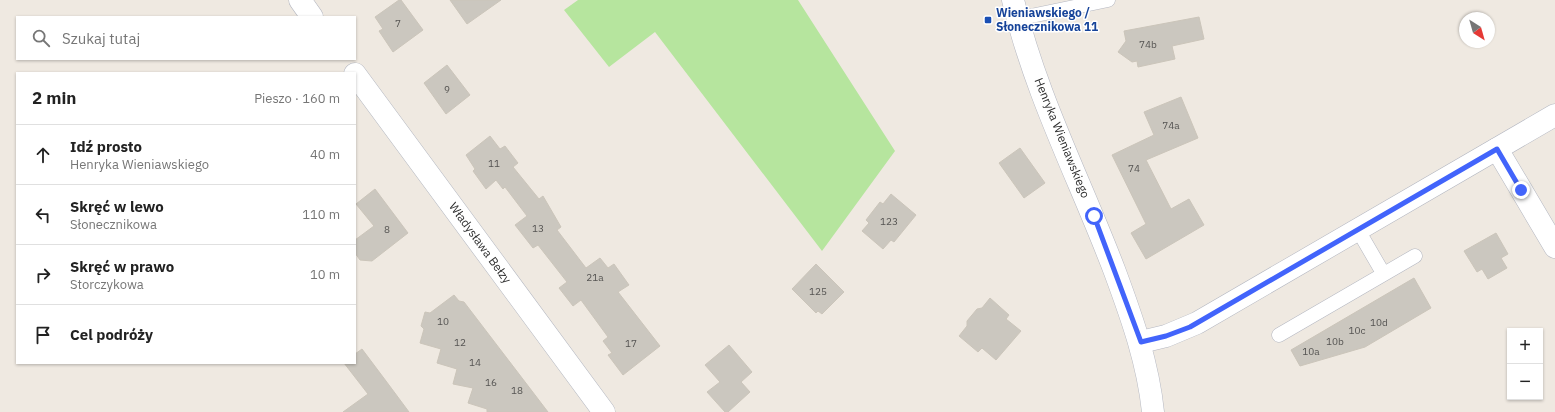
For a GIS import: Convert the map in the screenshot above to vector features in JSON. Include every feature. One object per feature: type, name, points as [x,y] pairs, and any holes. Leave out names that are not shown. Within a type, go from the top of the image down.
[{"type":"street","points":[[300,0],[311,16]]},
{"type":"street","name":"Henryka Wieniawskiego","points":[[1015,10],[1052,118],[1094,216],[1141,342],[1153,412]]},
{"type":"street","name":"Władysława Bełzy","points":[[345,60],[353,72]]},
{"type":"street","name":"Władysława Bełzy","points":[[356,77],[604,412]]},
{"type":"street","points":[[1141,342],[1166,336],[1190,327],[1555,115]]},
{"type":"street","points":[[1497,149],[1555,247]]},
{"type":"lane","points":[[1015,10],[1108,0]]},
{"type":"lane","points":[[1358,230],[1383,273]]},
{"type":"lane","points":[[1279,335],[1383,273],[1415,256]]},
{"type":"green space","points":[[578,0],[798,0],[895,151],[822,251],[655,32],[609,67],[564,10]]},
{"type":"building","points":[[401,0],[423,30],[393,52],[379,31],[383,29],[375,17]]},
{"type":"building","points":[[450,0],[501,0],[467,24]]},
{"type":"building","points":[[1199,17],[1204,39],[1172,46],[1175,59],[1138,67],[1137,61],[1132,62],[1118,52],[1126,41],[1124,31]]},
{"type":"building","points":[[447,65],[470,95],[446,114],[424,83]]},
{"type":"building","points":[[1181,97],[1198,138],[1146,160],[1171,209],[1189,199],[1204,225],[1146,259],[1131,233],[1146,224],[1112,155],[1154,135],[1144,112]]},
{"type":"building","points":[[490,136],[500,149],[505,146],[518,163],[513,167],[539,199],[543,196],[561,227],[557,230],[586,268],[600,258],[608,268],[614,264],[629,285],[618,292],[660,346],[623,375],[608,355],[612,353],[603,341],[608,337],[581,300],[573,306],[559,288],[567,282],[538,245],[533,248],[515,225],[527,216],[505,187],[503,189],[496,180],[486,189],[473,171],[475,169],[466,155]]},
{"type":"building","points":[[1020,148],[1045,183],[1024,198],[999,163]]},
{"type":"building","points":[[375,189],[408,233],[372,261],[360,260],[356,254],[356,239],[374,226],[356,204]]},
{"type":"building","points":[[891,194],[916,215],[894,242],[891,240],[883,249],[862,231],[869,223],[866,220],[880,202],[883,204]]},
{"type":"building","points":[[1496,233],[1508,254],[1501,258],[1507,268],[1488,279],[1482,269],[1477,272],[1464,251]]},
{"type":"building","points":[[816,264],[844,292],[822,314],[818,311],[816,313],[792,289]]},
{"type":"building","points":[[1414,278],[1431,308],[1365,347],[1300,366],[1291,350]]},
{"type":"building","points":[[454,295],[459,301],[464,302],[548,412],[487,412],[487,409],[468,403],[473,388],[453,384],[457,369],[437,363],[441,349],[420,343],[424,329],[421,326],[425,312],[430,313]]},
{"type":"building","points":[[990,298],[1009,315],[1006,319],[1021,331],[996,360],[982,348],[978,352],[959,336],[967,326],[967,321],[977,309],[982,308]]},
{"type":"building","points":[[729,345],[752,372],[741,382],[750,392],[728,412],[725,412],[707,392],[720,382],[705,365]]},
{"type":"building","points":[[362,349],[409,412],[343,412],[368,394],[345,364],[356,364],[356,353]]},
{"type":"place","name":"Wieniawskiego / Słonecznikowa 11","points":[[988,20]]},
{"type":"route","points":[[1094,216],[1141,342],[1166,336],[1190,327],[1497,149],[1521,190]]}]
